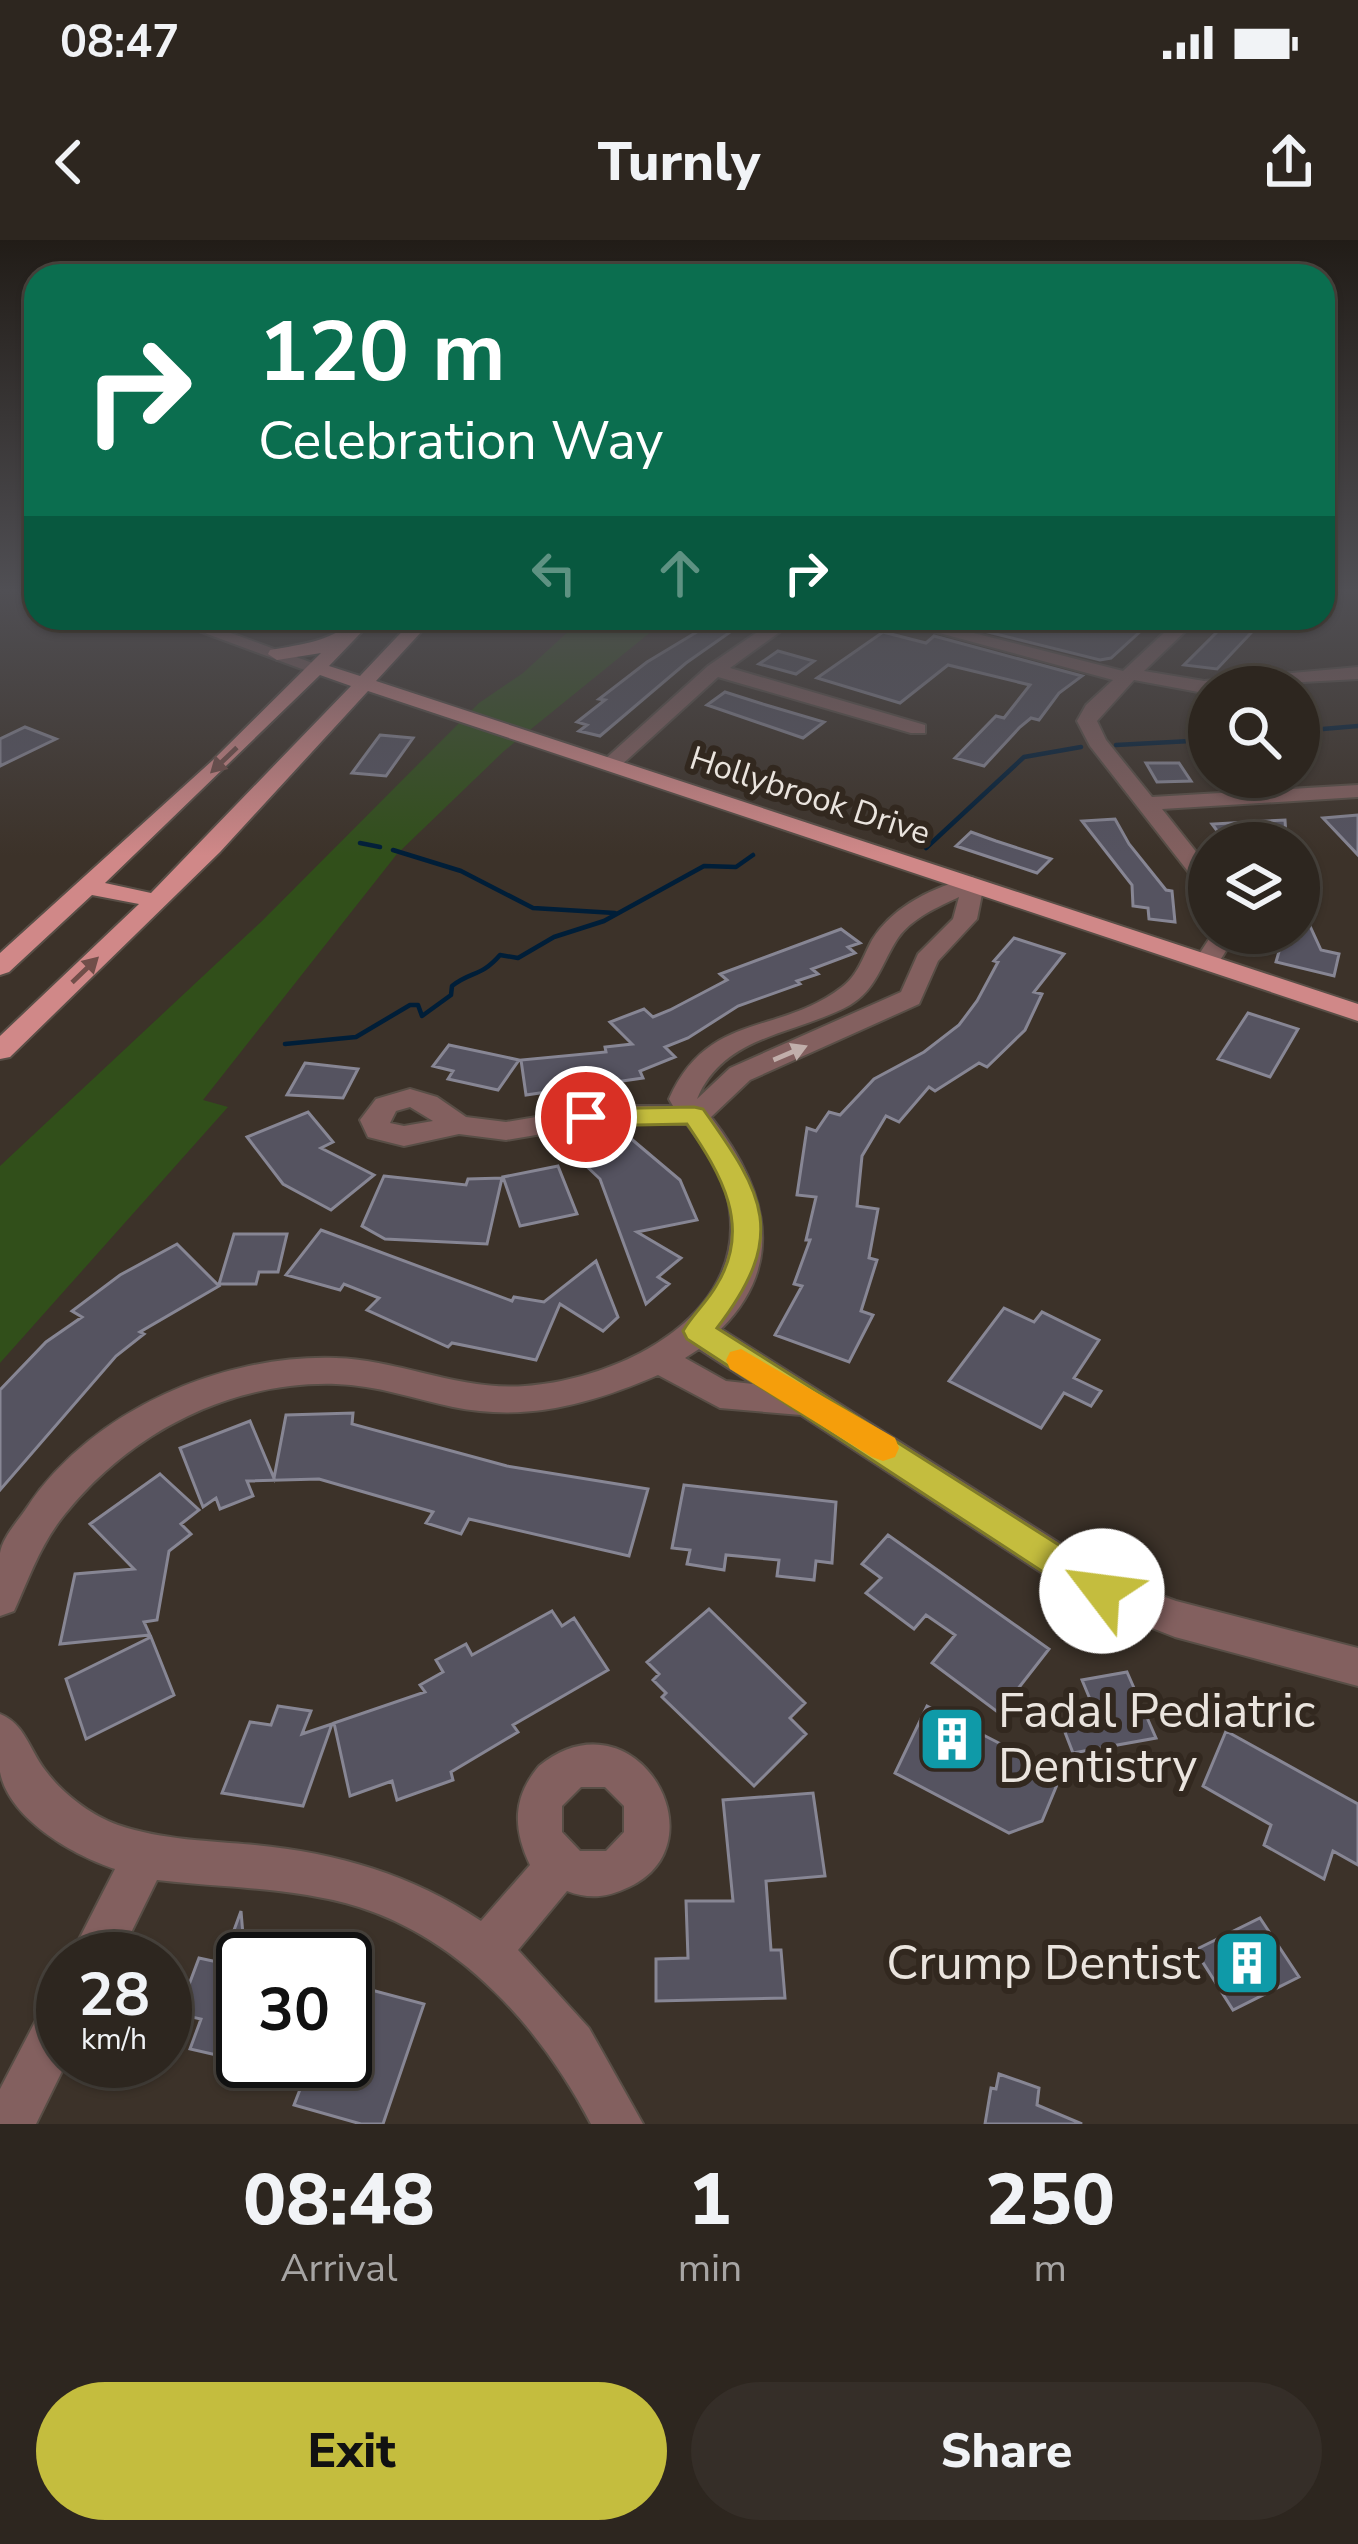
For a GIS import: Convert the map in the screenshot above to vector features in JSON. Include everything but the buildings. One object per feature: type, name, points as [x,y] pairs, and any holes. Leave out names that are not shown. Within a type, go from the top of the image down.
[{"type":"main road","points":[[0,967],[305,680]]},
{"type":"main road","name":"Hollybrook Drive","points":[[353,680],[1358,1013]]},
{"type":"main road","points":[[0,1051],[157,901],[369,680]]},
{"type":"main road","points":[[325,728],[373,706],[447,710]]},
{"type":"main road","points":[[89,887],[157,901]]},
{"type":"street","points":[[610,765],[704,680]]},
{"type":"street","points":[[749,680],[918,729]]},
{"type":"street","points":[[1124,680],[1087,721],[1188,857]]},
{"type":"street","points":[[1155,680],[1204,687],[1282,680]]},
{"type":"street","points":[[1145,803],[1358,791]]},
{"type":"street","points":[[0,1599],[21,1546],[72,1479],[128,1435],[206,1394],[283,1372],[333,1370],[458,1396],[521,1400],[604,1384],[661,1360],[698,1331],[737,1277],[748,1232],[737,1180],[694,1115],[682,1099],[693,1074],[710,1057],[742,1038],[856,989],[879,961],[895,927],[940,895],[972,884],[971,909],[963,926],[933,951],[915,994],[904,1003],[740,1074],[712,1105],[694,1115],[601,1115],[506,1132],[459,1125]]},
{"type":"street","points":[[1207,962],[1212,954]]},
{"type":"street","points":[[879,961],[923,969]]},
{"type":"street","points":[[810,1012],[835,1034]]},
{"type":"street","points":[[698,1331],[1102,1591],[1175,1619],[1358,1667]]},
{"type":"street","points":[[661,1360],[720,1394],[817,1404]]},
{"type":"street","points":[[0,1734],[18,1768],[47,1802],[82,1831],[144,1858],[333,1878],[426,1913],[486,1951],[554,2020],[618,2124]]},
{"type":"street","points":[[107,1932],[144,1858]]},
{"type":"street","points":[[486,1951],[559,1866]]},
{"type":"street","points":[[9,2124],[36,2071]]},
{"type":"green space","points":[[513,680],[592,680],[504,751],[397,854],[203,1100],[228,1107],[0,1363],[0,1166],[263,920],[479,703]]},
{"type":"waterway","points":[[1320,729],[1358,726]]},
{"type":"waterway","points":[[1116,745],[1188,741]]},
{"type":"waterway","points":[[926,848],[1024,757],[1081,747]]},
{"type":"waterway","points":[[360,843],[380,847]]},
{"type":"waterway","points":[[393,850],[461,871],[533,908],[615,913]]},
{"type":"waterway","points":[[285,1044],[356,1037],[410,1005],[418,1005],[422,1016],[451,995],[452,986],[500,955],[518,958],[554,937],[604,921],[704,866],[736,867],[753,855]]},
{"type":"slow traffic","points":[[741,1360],[883,1448]]},
{"type":"place","name":"Fadal Pediatric Dentistry","points":[[952,1739]]},
{"type":"place","name":"Crump Dentist","points":[[1247,1963]]},
{"type":"route","points":[[586,1117],[694,1115],[742,1189],[748,1232],[737,1277],[698,1331],[1102,1591]]}]
